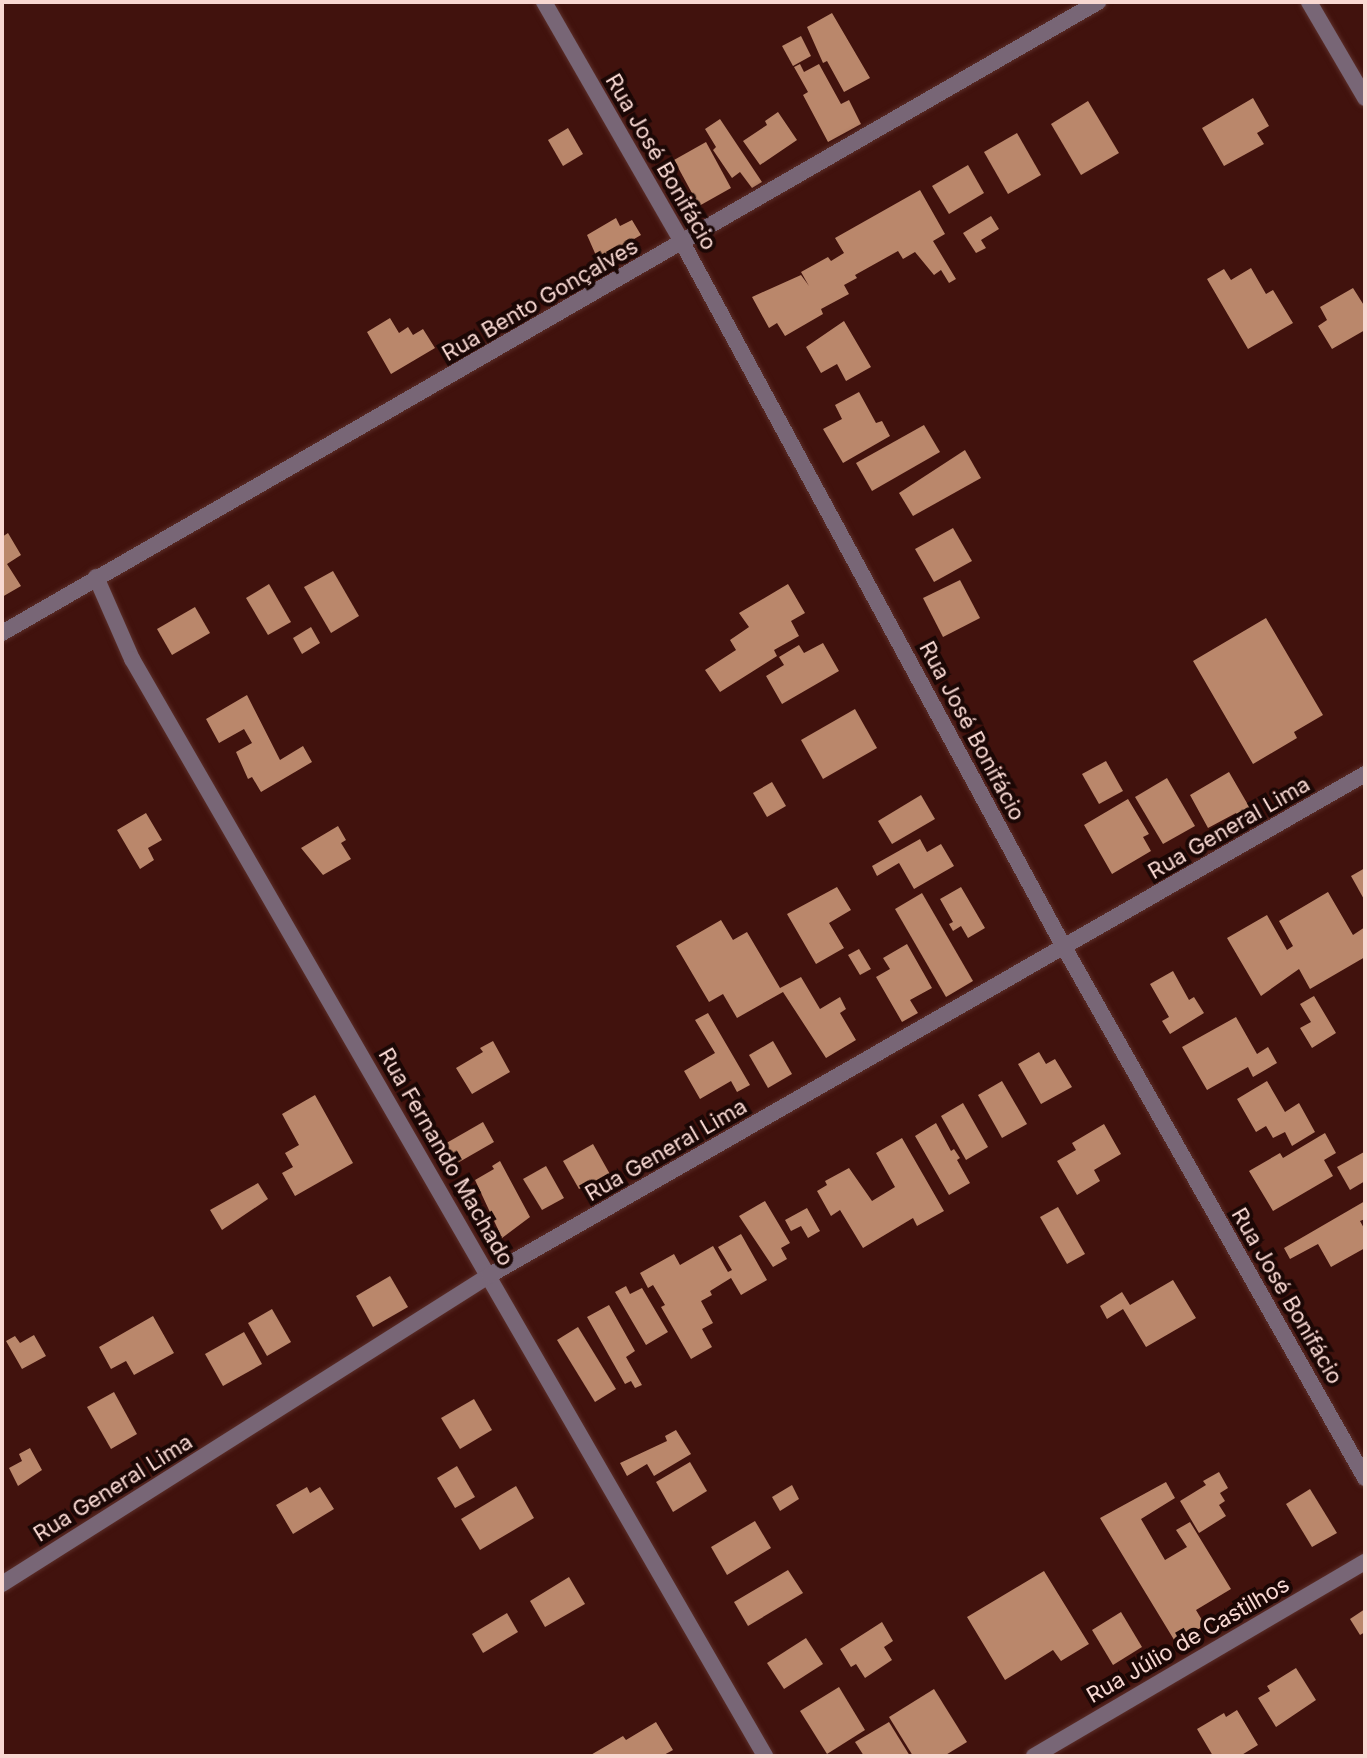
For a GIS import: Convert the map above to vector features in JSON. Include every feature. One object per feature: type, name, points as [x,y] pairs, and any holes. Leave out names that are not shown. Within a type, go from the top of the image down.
[{"type":"street","name":"Rua José Bonifácio","points":[[544,2],[683,244],[1065,949],[1365,1478]]},
{"type":"street","name":"Rua Bento Gonçalves","points":[[2,633],[683,244],[1098,2]]},
{"type":"street","points":[[1309,2],[1365,98]]},
{"type":"street","name":"Rua Fernando Machado","points":[[96,577],[132,659],[765,1756]]},
{"type":"street","name":"Rua General Lima","points":[[2,1584],[490,1275],[1065,949],[1365,774]]},
{"type":"street","name":"Rua Júlio de Castilhos","points":[[1034,1756],[1365,1562]]},
{"type":"building","points":[[832,13],[870,78],[844,92],[827,61],[823,63],[807,27]]},
{"type":"building","points":[[801,36],[811,56],[793,66],[782,46]]},
{"type":"building","points":[[800,64],[804,72],[819,64],[841,104],[849,100],[861,124],[828,142],[803,95],[808,92],[794,67]]},
{"type":"building","points":[[1253,98],[1269,126],[1257,133],[1264,144],[1224,166],[1202,128]]},
{"type":"building","points":[[1088,101],[1119,153],[1081,175],[1051,124]]},
{"type":"building","points":[[778,112],[797,140],[760,165],[743,141],[767,125],[765,121]]},
{"type":"building","points":[[720,119],[762,182],[752,188],[740,172],[732,178],[713,150],[716,147],[705,129]]},
{"type":"building","points":[[568,128],[583,154],[563,166],[548,140]]},
{"type":"building","points":[[1017,133],[1041,175],[1008,194],[984,152]]},
{"type":"building","points":[[706,142],[731,188],[699,206],[674,160]]},
{"type":"building","points":[[968,165],[984,193],[949,214],[932,186]]},
{"type":"building","points":[[920,190],[945,234],[933,241],[956,279],[949,283],[941,270],[934,275],[915,252],[903,259],[898,251],[855,275],[857,278],[844,285],[849,294],[821,309],[823,314],[785,336],[777,323],[769,328],[752,297],[801,275],[809,286],[801,272],[828,257],[831,261],[844,253],[835,238]]},
{"type":"building","points":[[991,216],[999,229],[981,240],[986,248],[976,253],[963,233]]},
{"type":"building","points":[[616,218],[620,226],[632,220],[641,235],[598,260],[587,235]]},
{"type":"building","points":[[1251,268],[1266,294],[1273,290],[1293,323],[1248,349],[1207,279],[1224,269],[1231,280]]},
{"type":"building","points":[[1353,288],[1365,307],[1365,330],[1332,349],[1318,326],[1327,320],[1320,307]]},
{"type":"building","points":[[390,318],[399,333],[408,327],[413,335],[423,329],[435,348],[391,374],[367,332]]},
{"type":"building","points":[[844,321],[871,367],[846,381],[837,364],[821,373],[806,347]]},
{"type":"building","points":[[859,392],[876,423],[882,421],[890,436],[843,463],[823,429],[842,419],[835,405]]},
{"type":"building","points":[[924,425],[940,452],[872,491],[856,463]]},
{"type":"building","points":[[965,450],[981,478],[913,516],[899,493]]},
{"type":"building","points":[[953,528],[972,561],[934,582],[915,549]]},
{"type":"building","points":[[8,533],[21,555],[7,564],[21,586],[2,597],[2,537]]},
{"type":"building","points":[[333,571],[359,616],[331,633],[304,587]]},
{"type":"building","points":[[960,580],[980,618],[943,637],[923,598]]},
{"type":"building","points":[[269,584],[291,622],[268,635],[246,598]]},
{"type":"building","points":[[788,584],[805,613],[791,621],[799,636],[774,650],[777,656],[720,692],[705,670],[736,650],[730,640],[749,627],[739,613]]},
{"type":"building","points":[[195,607],[210,633],[172,655],[157,629]]},
{"type":"building","points":[[1266,618],[1323,715],[1294,732],[1297,738],[1253,764],[1193,661]]},
{"type":"building","points":[[311,627],[320,643],[302,654],[293,638]]},
{"type":"building","points":[[823,643],[839,671],[782,704],[766,676],[784,665],[779,657],[799,645],[804,653]]},
{"type":"building","points":[[247,695],[280,760],[303,746],[312,762],[261,792],[252,777],[248,779],[236,752],[252,743],[244,729],[219,743],[206,719]]},
{"type":"building","points":[[855,709],[877,748],[823,779],[801,740]]},
{"type":"building","points":[[1106,761],[1123,791],[1099,804],[1082,774]]},
{"type":"building","points":[[1229,772],[1251,810],[1238,817],[1236,813],[1208,828],[1190,795]]},
{"type":"building","points":[[1167,778],[1195,826],[1163,844],[1135,797]]},
{"type":"building","points":[[772,782],[786,806],[767,817],[753,793]]},
{"type":"building","points":[[921,795],[935,819],[892,844],[878,821]]},
{"type":"building","points":[[1128,799],[1149,834],[1143,837],[1151,851],[1112,874],[1084,825]]},
{"type":"building","points":[[146,813],[162,840],[148,848],[154,860],[140,869],[117,830]]},
{"type":"building","points":[[338,826],[346,840],[341,843],[351,859],[323,875],[301,848]]},
{"type":"building","points":[[920,839],[927,852],[941,844],[954,866],[914,889],[899,863],[877,876],[872,866]]},
{"type":"building","points":[[1365,868],[1365,901],[1351,876]]},
{"type":"building","points":[[837,887],[851,910],[829,923],[844,948],[816,964],[787,914]]},
{"type":"building","points":[[961,887],[985,928],[968,938],[961,926],[953,931],[949,924],[953,922],[940,899]]},
{"type":"building","points":[[1328,892],[1353,935],[1365,927],[1365,957],[1310,989],[1299,969],[1261,996],[1227,938],[1267,915],[1287,950],[1293,946],[1279,921]]},
{"type":"building","points":[[922,893],[973,981],[946,997],[895,909]]},
{"type":"building","points":[[721,920],[733,940],[747,932],[780,988],[801,977],[820,1009],[840,997],[846,1009],[840,1013],[856,1040],[826,1058],[783,992],[737,1018],[723,994],[709,1002],[676,946]]},
{"type":"building","points":[[907,944],[932,988],[910,1000],[918,1013],[902,1022],[876,977],[890,969],[883,958]]},
{"type":"building","points":[[859,949],[871,969],[860,975],[848,955]]},
{"type":"building","points":[[1173,971],[1189,1000],[1194,997],[1204,1013],[1170,1034],[1162,1021],[1169,1017],[1150,984]]},
{"type":"building","points":[[1314,996],[1336,1033],[1312,1048],[1300,1028],[1311,1022],[1300,1004]]},
{"type":"building","points":[[708,1013],[750,1085],[737,1092],[731,1081],[700,1099],[684,1071],[715,1053],[695,1020]]},
{"type":"building","points":[[1236,1017],[1257,1054],[1268,1047],[1277,1063],[1253,1077],[1248,1067],[1207,1090],[1182,1047]]},
{"type":"building","points":[[493,1041],[510,1072],[472,1094],[456,1068],[483,1052],[480,1048]]},
{"type":"building","points":[[773,1041],[792,1074],[768,1088],[749,1055]]},
{"type":"building","points":[[1039,1052],[1046,1064],[1055,1059],[1072,1087],[1041,1104],[1018,1064]]},
{"type":"building","points":[[1002,1081],[1027,1124],[1002,1138],[978,1095]]},
{"type":"building","points":[[1267,1081],[1285,1112],[1299,1103],[1315,1132],[1292,1146],[1285,1132],[1273,1138],[1266,1126],[1256,1132],[1237,1099]]},
{"type":"building","points":[[315,1095],[353,1163],[295,1196],[282,1173],[293,1167],[285,1153],[299,1145],[282,1114]]},
{"type":"building","points":[[963,1103],[988,1147],[966,1160],[941,1116]]},
{"type":"building","points":[[483,1122],[494,1142],[454,1165],[443,1145]]},
{"type":"building","points":[[936,1123],[951,1151],[954,1149],[960,1158],[957,1160],[970,1183],[949,1195],[915,1136]]},
{"type":"building","points":[[1104,1124],[1121,1154],[1094,1170],[1100,1181],[1077,1195],[1057,1161],[1076,1150],[1072,1143]]},
{"type":"building","points":[[1325,1133],[1336,1153],[1324,1160],[1333,1176],[1273,1211],[1249,1171],[1280,1153],[1283,1158]]},
{"type":"building","points":[[902,1138],[944,1211],[917,1226],[913,1218],[863,1248],[840,1210],[831,1216],[817,1191],[827,1185],[825,1181],[849,1168],[872,1201],[895,1187],[876,1153]]},
{"type":"building","points":[[593,1144],[611,1176],[579,1189],[563,1161]]},
{"type":"building","points":[[1364,1152],[1365,1181],[1350,1190],[1337,1167]]},
{"type":"building","points":[[500,1161],[530,1217],[502,1238],[475,1180],[494,1169],[492,1166]]},
{"type":"building","points":[[546,1166],[564,1198],[542,1210],[523,1179]]},
{"type":"building","points":[[258,1183],[268,1199],[222,1230],[210,1210]]},
{"type":"building","points":[[765,1201],[790,1243],[781,1248],[787,1259],[773,1267],[739,1216]]},
{"type":"building","points":[[1365,1201],[1365,1219],[1360,1221],[1365,1230],[1365,1248],[1331,1267],[1318,1244],[1290,1259],[1284,1248]]},
{"type":"building","points":[[1058,1207],[1085,1254],[1067,1264],[1040,1217]]},
{"type":"building","points":[[807,1208],[820,1231],[808,1238],[801,1226],[791,1231],[785,1220]]},
{"type":"building","points":[[741,1234],[767,1280],[741,1295],[731,1278],[710,1291],[712,1295],[701,1301],[713,1323],[702,1329],[712,1347],[691,1359],[661,1307],[665,1305],[653,1285],[648,1288],[640,1273],[674,1254],[680,1265],[713,1246],[728,1272],[732,1270],[718,1247]]},
{"type":"building","points":[[390,1276],[408,1307],[373,1327],[356,1296]]},
{"type":"building","points":[[1173,1280],[1196,1318],[1146,1347],[1123,1309],[1107,1319],[1100,1306],[1122,1292],[1130,1305]]},
{"type":"building","points":[[626,1286],[630,1294],[642,1288],[668,1332],[646,1345],[615,1292]]},
{"type":"building","points":[[609,1305],[635,1351],[626,1357],[642,1385],[635,1388],[631,1381],[625,1384],[587,1317]]},
{"type":"building","points":[[272,1309],[291,1342],[267,1356],[248,1323]]},
{"type":"building","points":[[153,1316],[174,1353],[134,1375],[126,1361],[111,1369],[99,1347]]},
{"type":"building","points":[[578,1327],[616,1389],[595,1402],[557,1340]]},
{"type":"building","points":[[244,1332],[262,1364],[223,1386],[205,1354]]},
{"type":"building","points":[[34,1335],[46,1356],[22,1369],[6,1341],[15,1336],[20,1343]]},
{"type":"building","points":[[114,1392],[137,1434],[111,1449],[87,1407]]},
{"type":"building","points":[[474,1399],[492,1430],[460,1449],[441,1418]]},
{"type":"building","points":[[676,1430],[691,1454],[654,1476],[647,1464],[627,1476],[620,1463],[667,1441],[665,1436]]},
{"type":"building","points":[[30,1448],[42,1470],[18,1486],[9,1468],[22,1461],[19,1454]]},
{"type":"building","points":[[690,1462],[707,1491],[673,1512],[656,1482]]},
{"type":"building","points":[[457,1466],[475,1497],[455,1508],[437,1478]]},
{"type":"building","points":[[1219,1472],[1228,1488],[1220,1493],[1225,1501],[1219,1505],[1226,1516],[1199,1533],[1180,1501],[1206,1485],[1203,1481]]},
{"type":"building","points":[[1166,1482],[1175,1498],[1141,1519],[1165,1560],[1187,1547],[1176,1530],[1190,1522],[1231,1589],[1196,1610],[1205,1625],[1176,1643],[1100,1518]]},
{"type":"building","points":[[792,1485],[799,1499],[780,1511],[772,1497]]},
{"type":"building","points":[[516,1486],[534,1518],[480,1550],[461,1519]]},
{"type":"building","points":[[307,1487],[310,1493],[320,1487],[334,1509],[293,1534],[276,1505]]},
{"type":"building","points":[[1310,1489],[1337,1533],[1312,1547],[1286,1504]]},
{"type":"building","points":[[755,1521],[771,1548],[727,1575],[711,1547]]},
{"type":"building","points":[[788,1570],[803,1593],[748,1626],[734,1602]]},
{"type":"building","points":[[1044,1571],[1089,1644],[1061,1661],[1053,1650],[1005,1680],[967,1617]]},
{"type":"building","points":[[569,1577],[585,1604],[545,1627],[530,1601]]},
{"type":"building","points":[[1365,1609],[1365,1632],[1360,1635],[1350,1619]]},
{"type":"building","points":[[1121,1612],[1142,1647],[1113,1665],[1092,1630]]},
{"type":"building","points":[[507,1613],[518,1632],[483,1653],[472,1634]]},
{"type":"building","points":[[882,1622],[893,1641],[884,1647],[892,1660],[865,1678],[856,1664],[851,1667],[840,1649]]},
{"type":"building","points":[[806,1638],[823,1664],[784,1689],[767,1663]]},
{"type":"building","points":[[1296,1668],[1316,1700],[1276,1727],[1258,1698],[1270,1691],[1267,1686]]},
{"type":"building","points":[[839,1687],[865,1730],[827,1754],[800,1711]]},
{"type":"building","points":[[934,1689],[967,1742],[944,1756],[913,1756],[889,1717]]},
{"type":"building","points":[[1237,1710],[1258,1745],[1240,1756],[1213,1756],[1197,1729],[1224,1713],[1226,1717]]},
{"type":"building","points":[[656,1722],[673,1750],[662,1756],[589,1756],[623,1736],[626,1740]]},
{"type":"building","points":[[889,1722],[910,1756],[864,1756],[855,1742]]}]
